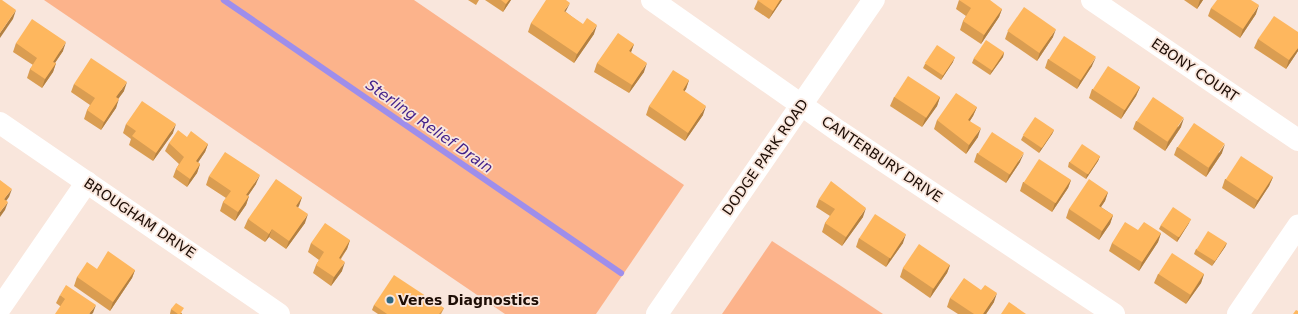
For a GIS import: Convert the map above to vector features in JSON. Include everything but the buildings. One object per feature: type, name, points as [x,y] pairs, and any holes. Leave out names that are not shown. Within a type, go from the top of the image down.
[{"type":"street","name":"CANTERBURY DRIVE","points":[[652,0],[802,104],[1114,314]]},
{"type":"street","name":"DODGE PARK ROAD","points":[[657,314],[874,0]]},
{"type":"street","name":"EBONY COURT","points":[[1092,0],[1298,140]]},
{"type":"street","name":"BROUGHAM DRIVE","points":[[0,123],[279,314]]},
{"type":"street","points":[[0,308],[86,182]]},
{"type":"street","points":[[1238,314],[1298,226]]},
{"type":"shaded area","name":"Sterling Relief Drain","points":[[44,0],[414,0],[684,185],[596,314],[505,314]]},
{"type":"shaded area","points":[[772,241],[838,284],[883,314],[722,314]]},
{"type":"waterway","name":"Sterling Relief Drain","points":[[224,0],[621,273]]},
{"type":"place","name":"Veres Diagnostics","points":[[390,300]]}]
